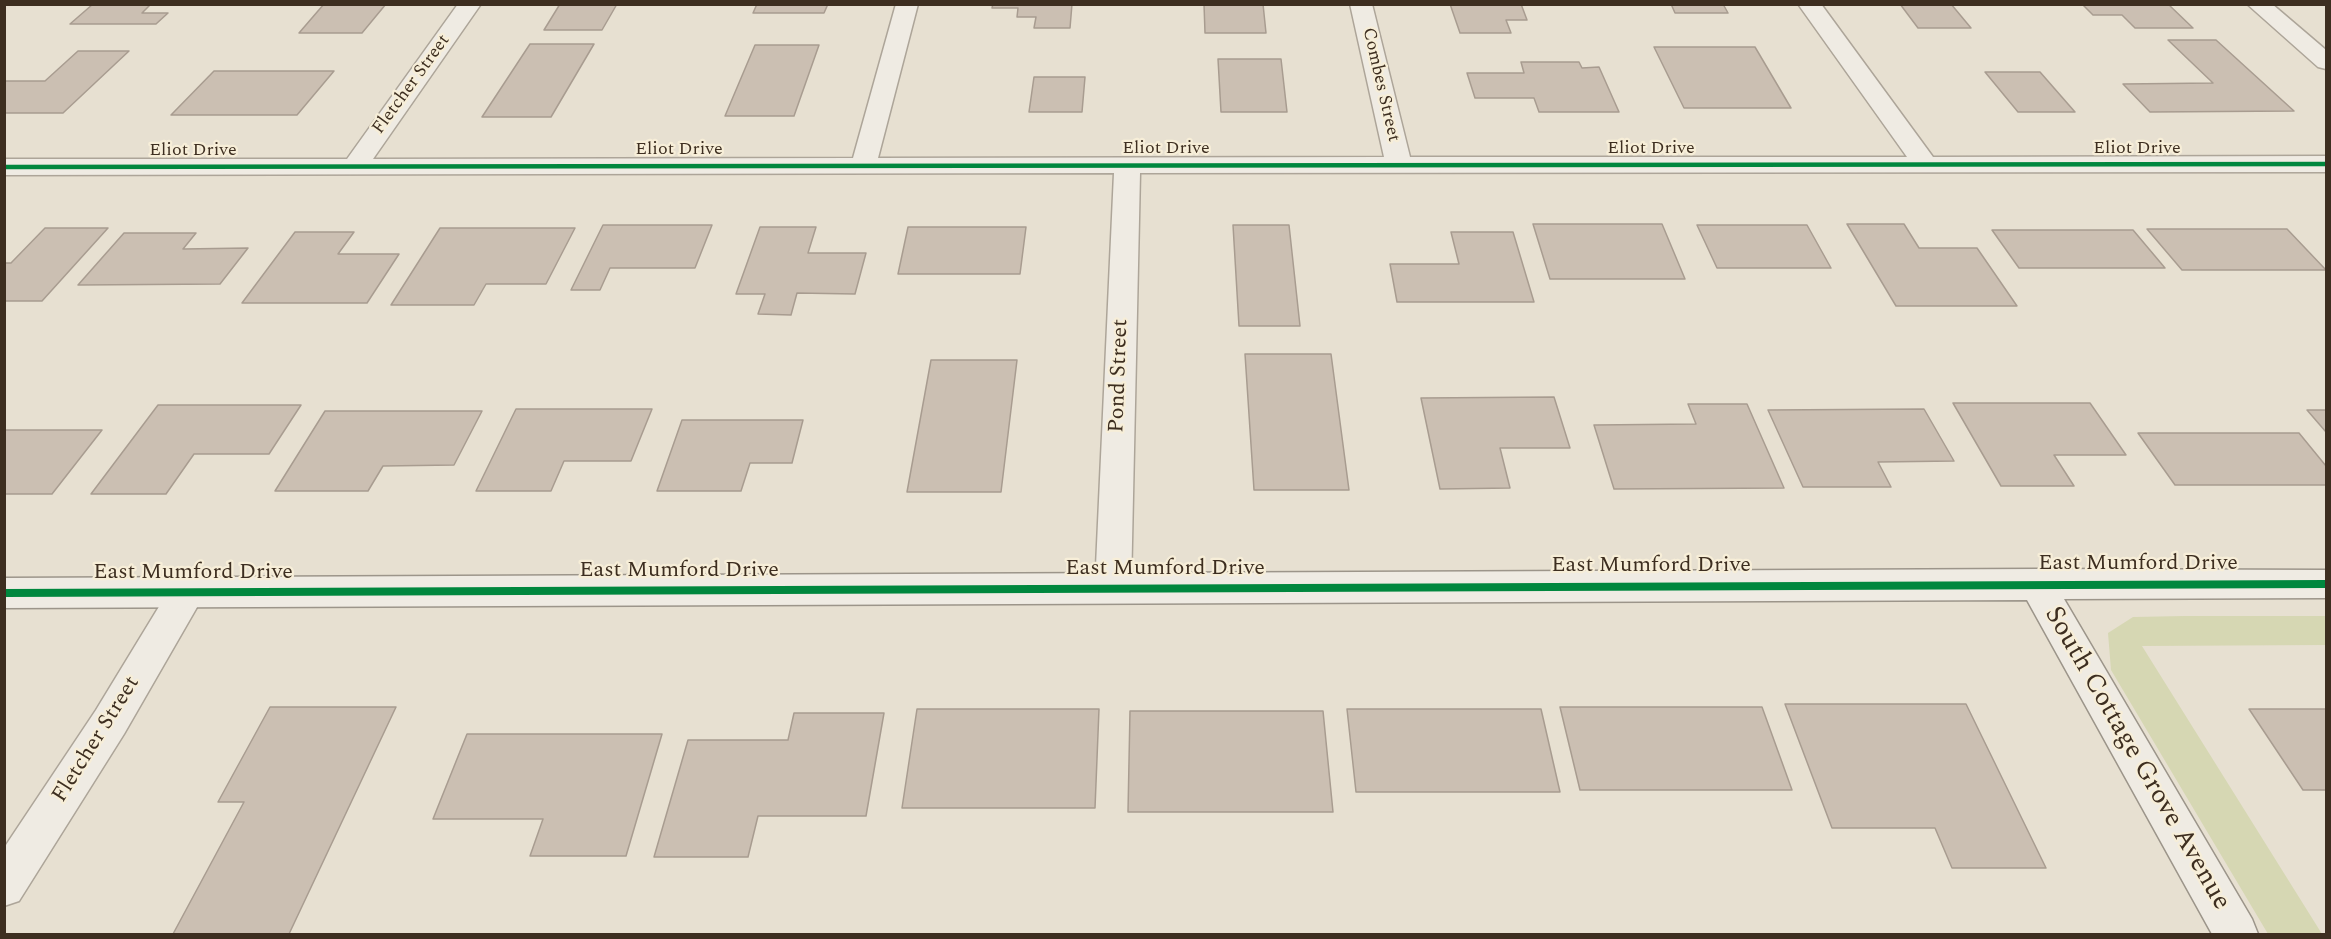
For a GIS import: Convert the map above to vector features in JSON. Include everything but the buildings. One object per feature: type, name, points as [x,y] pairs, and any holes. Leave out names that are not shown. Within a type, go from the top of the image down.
[{"type":"street","name":"Fletcher Street","points":[[355,166],[470,4]]},
{"type":"street","points":[[864,164],[907,4]]},
{"type":"street","name":"Combes Street","points":[[1360,4],[1399,165]]},
{"type":"street","points":[[1809,4],[1925,164]]},
{"type":"street","points":[[2258,4],[2326,62]]},
{"type":"street","name":"Eliot Drive","points":[[4,167],[864,164],[2326,164]]},
{"type":"street","name":"Pond Street","points":[[1113,588],[1127,164]]},
{"type":"street","name":"East Mumford Drive","points":[[4,593],[2036,583],[2326,584]]},
{"type":"street","name":"South Cottage Grove Avenue","points":[[2036,583],[2236,934]]},
{"type":"street","name":"Fletcher Street","points":[[4,886],[110,722],[187,592]]},
{"type":"green space","points":[[2326,616],[2326,645],[2142,646],[2322,934],[2268,934],[2111,670],[2108,633],[2133,617]]},
{"type":"cycle path","points":[[4,167],[2326,164]]},
{"type":"cycle path","points":[[4,593],[2326,584]]}]
